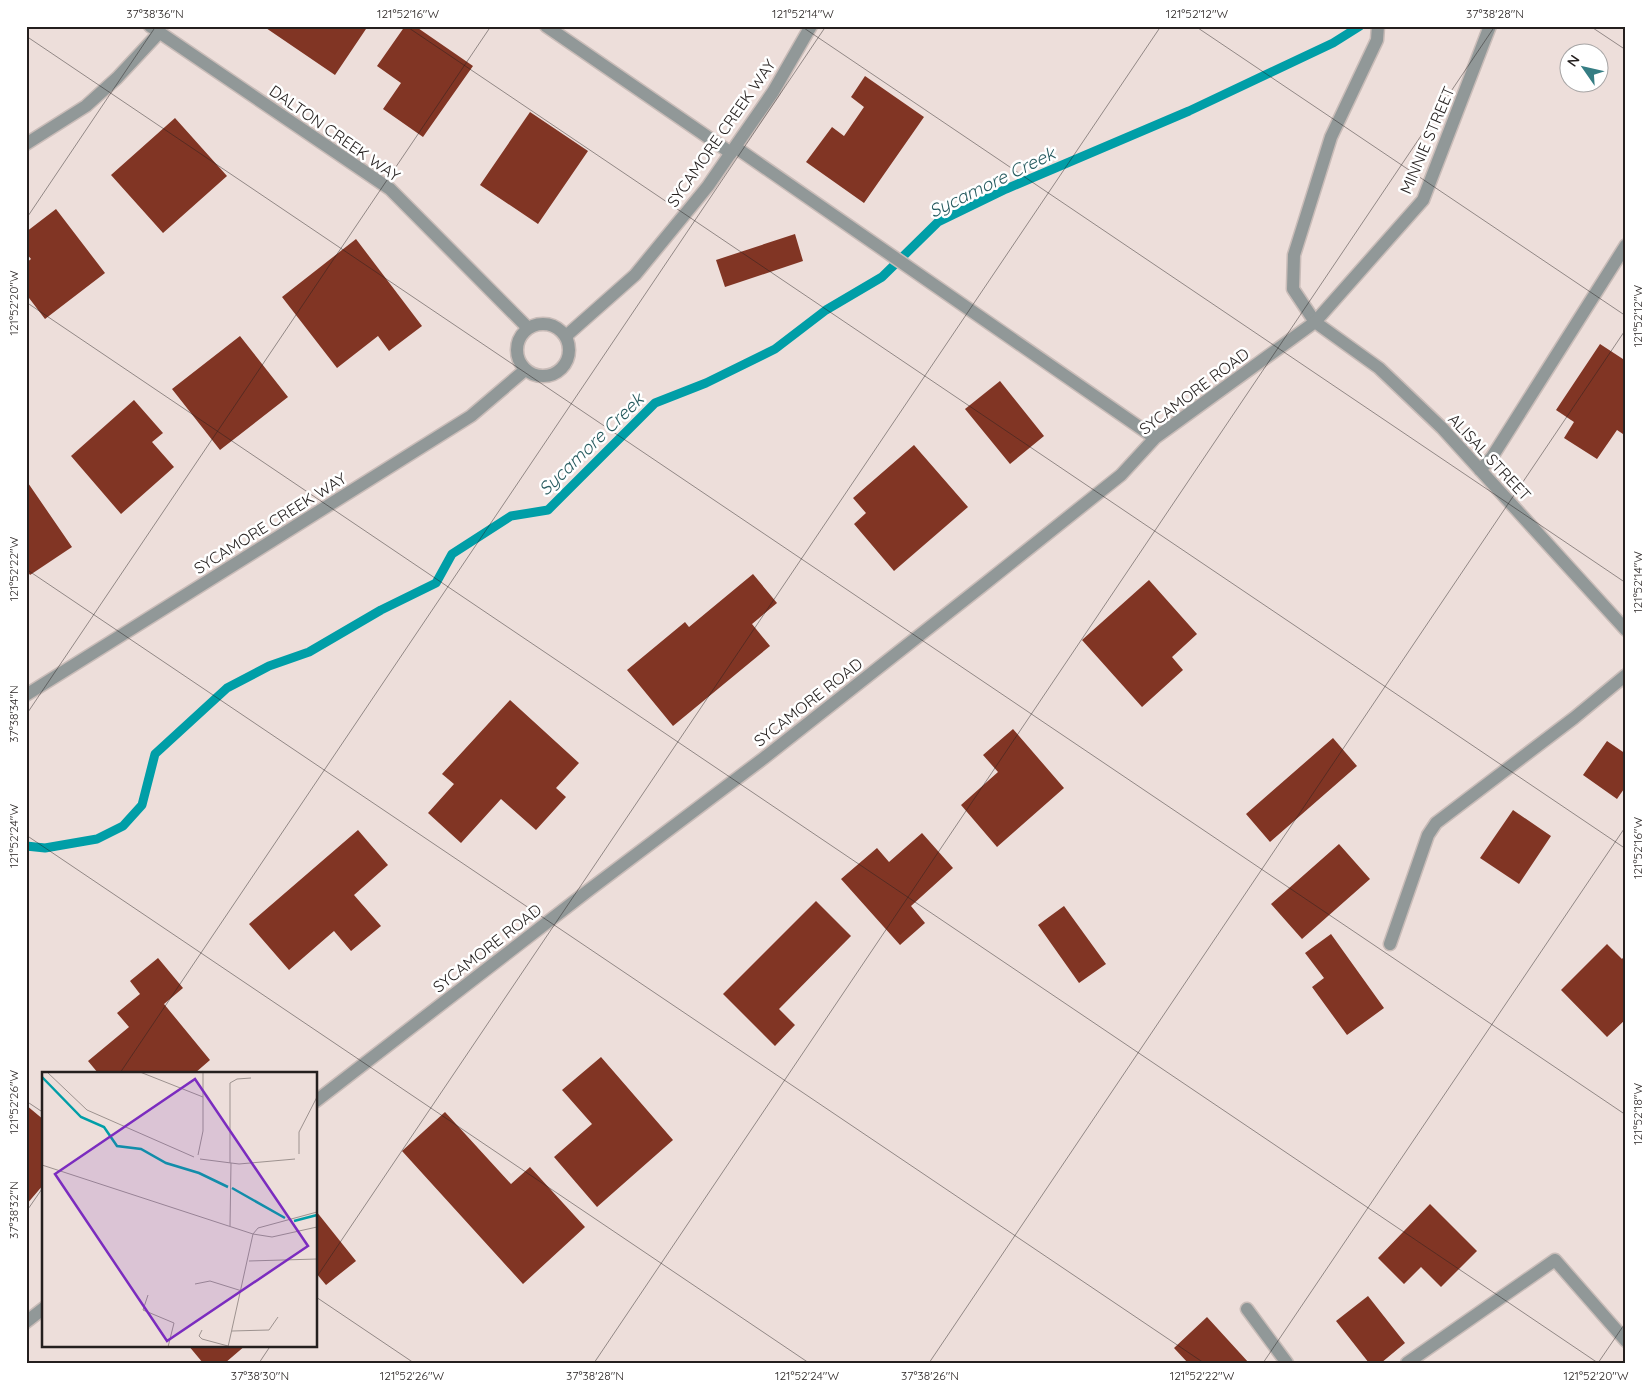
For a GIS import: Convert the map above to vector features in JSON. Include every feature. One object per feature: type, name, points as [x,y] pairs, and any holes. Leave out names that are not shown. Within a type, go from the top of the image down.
[{"type":"street","points":[[546,26],[882,249],[1155,438]]},
{"type":"street","name":"SYCAMORE CREEK WAY","points":[[566,336],[635,275],[708,186],[773,92],[811,26]]},
{"type":"street","name":"MINNIE STREET","points":[[1314,322],[1422,200],[1490,26]]},
{"type":"street","points":[[26,144],[86,106],[117,78],[155,30]]},
{"type":"street","name":"DALTON CREEK WAY","points":[[155,30],[390,189],[528,328]]},
{"type":"street","points":[[1314,322],[1293,289],[1294,256],[1331,137],[1377,40],[1378,31]]},
{"type":"street","points":[[1480,470],[1492,457],[1626,245]]},
{"type":"street","name":"SYCAMORE ROAD","points":[[318,1099],[764,758],[990,580],[1121,475],[1155,438],[1314,322]]},
{"type":"street","name":"ALISAL STREET","points":[[1314,322],[1379,368],[1442,428],[1626,630]]},
{"type":"street","points":[[538,324],[547,324],[561,331],[566,336],[569,348],[568,358],[560,371],[554,375],[545,377],[533,376],[521,366],[516,351],[517,344],[520,336],[528,328],[538,324]]},
{"type":"street","name":"SYCAMORE CREEK WAY","points":[[26,695],[470,416],[525,370]]},
{"type":"street","points":[[1390,944],[1428,835],[1436,823],[1574,718],[1626,675]]},
{"type":"street","points":[[1407,1363],[1556,1260],[1626,1341]]},
{"type":"street","points":[[1247,1309],[1287,1363]]},
{"type":"street","points":[[26,1322],[42,1310]]},
{"type":"building","points":[[263,26],[368,26],[335,75]]},
{"type":"building","points":[[405,26],[415,26],[473,66],[423,137],[383,109],[401,83],[377,66]]},
{"type":"building","points":[[865,76],[924,117],[864,203],[806,162],[832,127],[844,136],[864,107],[851,97]]},
{"type":"building","points":[[530,112],[588,151],[538,224],[480,185]]},
{"type":"building","points":[[175,118],[227,176],[163,233],[111,175]]},
{"type":"building","points":[[56,209],[105,273],[45,319],[26,294],[26,263],[31,259],[26,253],[26,232]]},
{"type":"building","points":[[795,234],[803,261],[725,287],[716,260]]},
{"type":"building","points":[[356,239],[422,326],[389,351],[378,336],[337,368],[282,297]]},
{"type":"building","points":[[240,336],[288,397],[220,450],[172,389]]},
{"type":"building","points":[[1600,344],[1626,361],[1626,436],[1617,430],[1597,459],[1564,438],[1574,422],[1556,410]]},
{"type":"building","points":[[1000,381],[1044,436],[1010,464],[965,409]]},
{"type":"building","points":[[134,400],[163,433],[152,442],[174,467],[121,514],[71,456]]},
{"type":"building","points":[[914,445],[968,507],[894,571],[854,524],[866,513],[853,498]]},
{"type":"building","points":[[26,480],[72,547],[30,575],[26,569]]},
{"type":"building","points":[[753,574],[777,603],[752,624],[770,646],[673,726],[627,670],[685,622],[689,627]]},
{"type":"building","points":[[1149,580],[1197,634],[1172,657],[1183,670],[1142,707],[1082,640]]},
{"type":"building","points":[[510,700],[579,763],[556,788],[566,797],[536,830],[501,799],[461,843],[428,813],[454,784],[442,774]]},
{"type":"building","points":[[1013,729],[1064,788],[997,847],[961,805],[998,772],[983,755]]},
{"type":"building","points":[[1333,738],[1357,766],[1270,842],[1246,814]]},
{"type":"building","points":[[1607,741],[1626,754],[1626,786],[1617,799],[1583,775]]},
{"type":"building","points":[[1513,810],[1551,836],[1519,884],[1480,858]]},
{"type":"building","points":[[358,830],[388,865],[354,895],[381,926],[351,951],[334,931],[289,970],[249,924]]},
{"type":"building","points":[[922,833],[953,868],[911,906],[925,923],[900,945],[841,879],[877,848],[889,862]]},
{"type":"building","points":[[1339,844],[1370,879],[1302,939],[1271,904]]},
{"type":"building","points":[[816,901],[851,936],[779,1009],[795,1025],[775,1046],[723,994]]},
{"type":"building","points":[[1064,906],[1106,964],[1079,983],[1038,925]]},
{"type":"building","points":[[1331,934],[1384,1008],[1347,1035],[1312,987],[1324,978],[1305,953]]},
{"type":"building","points":[[1607,944],[1622,959],[1626,954],[1626,1019],[1607,1037],[1561,990]]},
{"type":"building","points":[[158,958],[183,988],[164,1004],[210,1060],[196,1072],[97,1072],[88,1061],[129,1027],[117,1013],[140,994],[130,981]]},
{"type":"building","points":[[601,1057],[673,1140],[597,1207],[554,1157],[592,1124],[562,1090]]},
{"type":"building","points":[[26,1105],[42,1118],[42,1186],[26,1205]]},
{"type":"building","points":[[445,1112],[511,1184],[530,1167],[585,1227],[523,1284],[402,1151]]},
{"type":"building","points":[[1430,1204],[1477,1251],[1441,1287],[1421,1267],[1404,1284],[1378,1258]]},
{"type":"building","points":[[318,1214],[356,1261],[326,1285],[318,1275]]},
{"type":"building","points":[[1368,1296],[1405,1343],[1381,1363],[1369,1363],[1336,1321]]},
{"type":"building","points":[[1207,1317],[1249,1363],[1188,1363],[1174,1348]]},
{"type":"building","points":[[189,1346],[245,1346],[225,1363],[203,1363]]},
{"type":"waterway","name":"Sycamore Creek","points":[[26,846],[45,848],[97,839],[123,826],[142,805],[155,754],[227,688],[269,666],[309,652],[381,610],[436,583],[452,554],[511,516],[548,510],[655,403],[706,383],[775,349],[826,310],[882,277],[938,222],[1006,189],[1189,111],[1333,43],[1360,26]]}]
